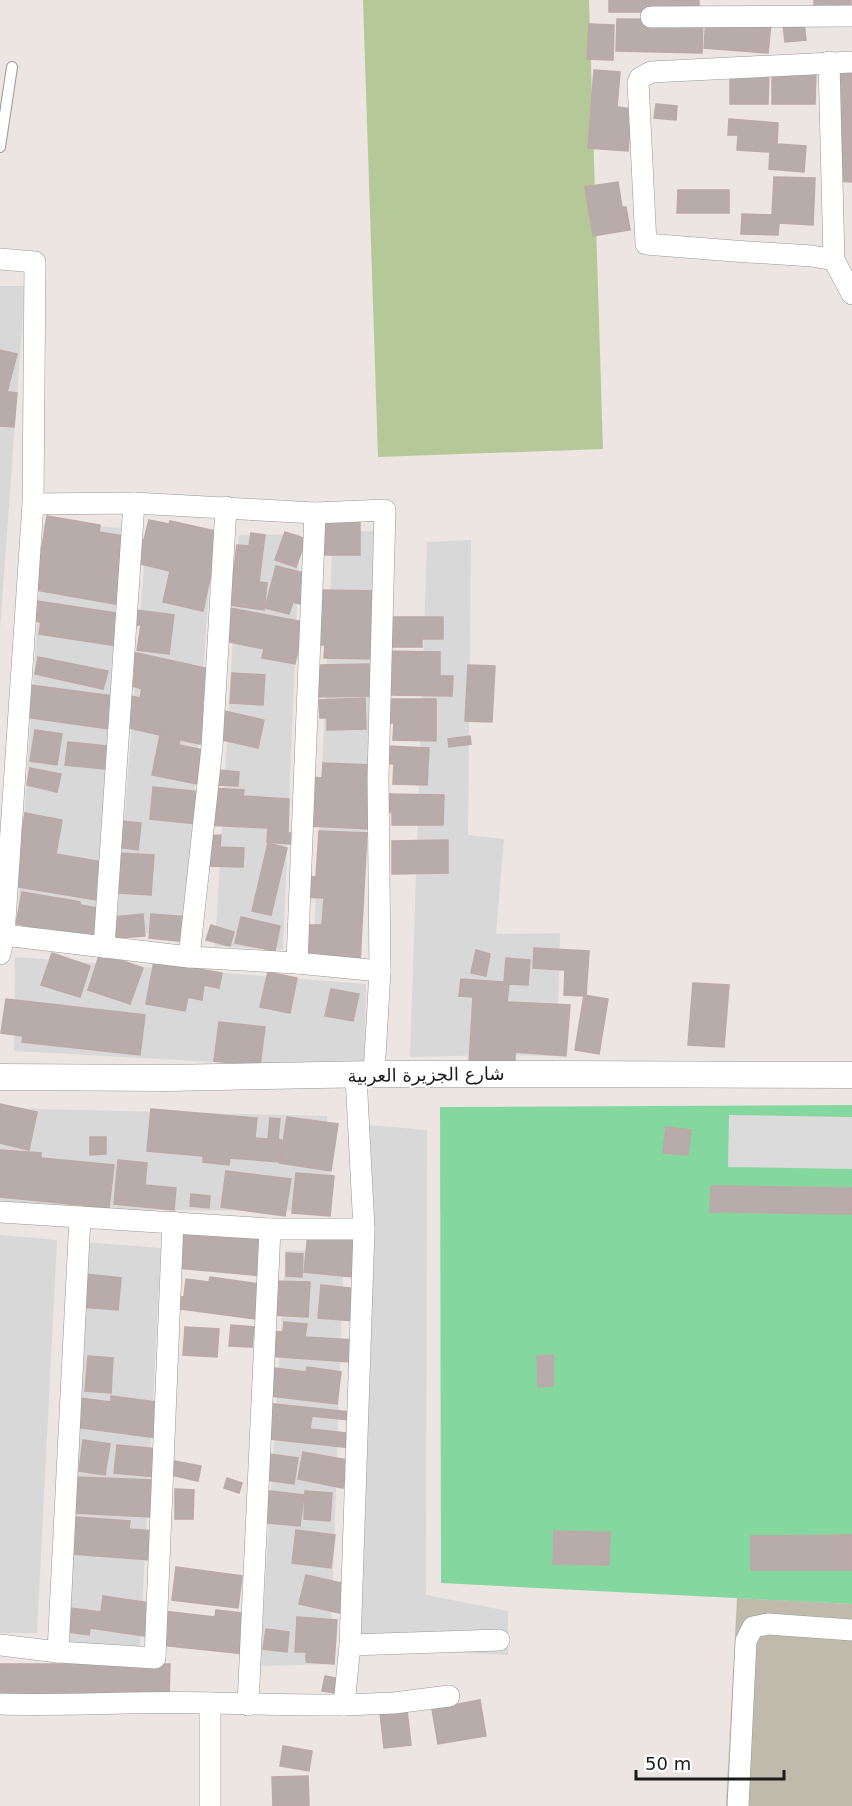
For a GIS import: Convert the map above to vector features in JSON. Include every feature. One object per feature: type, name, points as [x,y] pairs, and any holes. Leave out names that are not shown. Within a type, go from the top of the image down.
[{"type":"street","points":[[651,17],[852,16]]},
{"type":"street","points":[[829,62],[834,260],[852,294]]},
{"type":"street","points":[[834,260],[812,256],[646,244],[638,82],[640,78],[651,72],[852,62]]},
{"type":"street","points":[[0,259],[35,262],[33,504],[2,945],[104,947],[189,957],[297,963],[380,971]]},
{"type":"street","points":[[33,504],[134,502],[315,513],[384,510],[378,778],[380,971],[365,1075],[364,1229],[350,1645],[344,1705]]},
{"type":"street","points":[[104,947],[134,502]]},
{"type":"street","points":[[189,957],[212,747],[226,507]]},
{"type":"street","points":[[297,963],[315,513]]},
{"type":"street","name":"شارع الجزيرة العربية","points":[[0,1077],[852,1075]]},
{"type":"street","points":[[0,1212],[270,1229],[364,1229]]},
{"type":"street","points":[[58,1652],[80,1217]]},
{"type":"street","points":[[0,1646],[155,1658],[173,1222]]},
{"type":"street","points":[[248,1705],[270,1229]]},
{"type":"street","points":[[738,1806],[746,1641],[753,1627],[768,1624],[852,1630]]},
{"type":"street","points":[[350,1645],[499,1640]]},
{"type":"street","points":[[0,1704],[56,1706],[210,1703],[344,1705],[394,1703],[448,1696]]},
{"type":"street","points":[[210,1703],[210,1806]]},
{"type":"lane","points":[[0,147],[12,68]]},
{"type":"shaded area","points":[[0,286],[25,286],[0,629]]},
{"type":"shaded area","points":[[44,523],[121,528],[95,931],[17,923]]},
{"type":"shaded area","points":[[147,528],[213,533],[184,937],[116,929]]},
{"type":"shaded area","points":[[378,531],[361,966],[313,960],[333,533]]},
{"type":"shaded area","points":[[300,534],[283,950],[215,946],[239,535]]},
{"type":"shaded area","points":[[471,540],[468,835],[504,839],[496,934],[560,933],[557,1056],[410,1057],[427,542]]},
{"type":"shaded area","points":[[15,957],[366,984],[364,1070],[14,1051]]},
{"type":"shaded area","points":[[0,1108],[327,1116],[332,1211],[0,1209]]},
{"type":"shaded area","points":[[729,1115],[852,1117],[852,1169],[728,1167]]},
{"type":"shaded area","points":[[368,1125],[427,1130],[426,1595],[508,1611],[508,1655],[418,1651],[353,1644]]},
{"type":"shaded area","points":[[0,1235],[57,1240],[37,1633],[0,1633]]},
{"type":"shaded area","points":[[85,1242],[161,1248],[140,1648],[62,1646]]},
{"type":"shaded area","points":[[344,1249],[330,1664],[260,1666],[286,1251]]},
{"type":"shaded area","points":[[737,1598],[852,1604],[852,1806],[726,1806]]},
{"type":"green space","points":[[363,0],[589,0],[603,449],[378,457]]},
{"type":"green space","points":[[852,1105],[852,1604],[441,1583],[440,1107]]},
{"type":"building","points":[[609,0],[699,0],[699,12],[609,12]]},
{"type":"building","points":[[814,0],[851,0],[851,5],[814,7]]},
{"type":"building","points":[[706,18],[771,23],[768,53],[704,48]]},
{"type":"building","points":[[617,19],[703,20],[702,53],[616,51]]},
{"type":"building","points":[[804,22],[806,40],[785,42],[783,24]]},
{"type":"building","points":[[589,24],[614,25],[613,60],[587,59]]},
{"type":"building","points":[[838,63],[852,64],[852,182],[839,181],[843,141],[832,140]]},
{"type":"building","points":[[730,68],[769,68],[768,104],[730,104]]},
{"type":"building","points":[[772,69],[816,69],[815,104],[772,104]]},
{"type":"building","points":[[594,70],[620,72],[617,107],[632,109],[628,151],[588,148]]},
{"type":"building","points":[[656,104],[677,106],[676,120],[654,118]]},
{"type":"building","points":[[729,119],[778,123],[777,144],[806,146],[804,172],[769,169],[770,152],[737,150],[738,135],[728,135]]},
{"type":"building","points":[[774,177],[815,178],[813,225],[779,223],[778,235],[741,234],[742,214],[772,215]]},
{"type":"building","points":[[618,182],[622,207],[626,207],[630,230],[593,236],[585,187]]},
{"type":"building","points":[[678,190],[729,190],[729,213],[677,213]]},
{"type":"building","points":[[0,350],[17,354],[7,392],[0,390]]},
{"type":"building","points":[[0,391],[17,393],[14,427],[0,426]]},
{"type":"building","points":[[47,516],[100,525],[99,532],[124,536],[118,572],[126,573],[120,605],[35,590]]},
{"type":"building","points":[[149,520],[169,524],[170,521],[220,532],[203,611],[163,602],[170,571],[132,562],[137,539],[144,540]]},
{"type":"building","points":[[321,520],[360,520],[360,555],[321,555]]},
{"type":"building","points":[[285,532],[306,539],[296,567],[275,560]]},
{"type":"building","points":[[251,533],[265,535],[259,582],[267,583],[264,610],[229,605],[237,545],[249,546]]},
{"type":"building","points":[[276,566],[308,574],[300,604],[293,602],[289,614],[265,608]]},
{"type":"building","points":[[321,590],[380,591],[378,659],[324,658],[325,645],[316,645]]},
{"type":"building","points":[[37,601],[122,614],[117,646],[39,634],[41,622],[34,621]]},
{"type":"building","points":[[230,608],[304,622],[295,664],[262,658],[264,649],[224,641]]},
{"type":"building","points":[[136,610],[174,615],[169,654],[137,650],[141,625],[134,625]]},
{"type":"building","points":[[391,617],[443,617],[443,639],[422,639],[422,647],[391,647]]},
{"type":"building","points":[[128,651],[210,669],[202,705],[209,706],[200,744],[120,726],[127,695],[140,698],[142,689],[132,686],[135,672],[124,669]]},
{"type":"building","points":[[383,651],[440,652],[440,676],[453,676],[452,696],[390,695]]},
{"type":"building","points":[[38,657],[108,671],[103,689],[35,674]]},
{"type":"building","points":[[369,664],[370,696],[319,697],[319,665]]},
{"type":"building","points":[[468,665],[495,666],[492,722],[465,721]]},
{"type":"building","points":[[232,673],[265,675],[263,705],[230,703]]},
{"type":"building","points":[[30,685],[113,696],[109,729],[25,717]]},
{"type":"building","points":[[365,698],[366,729],[327,730],[327,718],[320,718],[319,700]]},
{"type":"building","points":[[386,699],[436,699],[436,741],[393,740],[394,723],[386,723]]},
{"type":"building","points":[[220,710],[264,720],[258,748],[213,738]]},
{"type":"building","points":[[35,730],[62,734],[57,765],[30,761]]},
{"type":"building","points":[[160,735],[180,739],[179,745],[209,751],[203,785],[152,775]]},
{"type":"building","points":[[470,736],[471,744],[449,747],[448,739]]},
{"type":"building","points":[[68,742],[107,746],[105,769],[65,765]]},
{"type":"building","points":[[387,746],[429,748],[427,785],[393,784],[394,764],[386,763]]},
{"type":"building","points":[[323,763],[373,765],[371,829],[309,826],[311,777],[322,778]]},
{"type":"building","points":[[30,768],[61,774],[57,792],[27,785]]},
{"type":"building","points":[[218,770],[239,772],[238,786],[217,785]]},
{"type":"building","points":[[153,787],[201,792],[197,824],[150,819]]},
{"type":"building","points":[[210,788],[244,790],[243,796],[289,799],[288,833],[292,833],[291,844],[267,842],[268,828],[207,825]]},
{"type":"building","points":[[386,794],[444,795],[443,825],[392,825],[392,812],[386,812]]},
{"type":"building","points":[[25,813],[62,820],[56,854],[103,862],[96,900],[12,886]]},
{"type":"building","points":[[120,821],[141,823],[138,850],[117,847]]},
{"type":"building","points":[[319,831],[367,833],[360,962],[307,959],[309,925],[322,925],[324,898],[302,897],[303,876],[316,877]]},
{"type":"building","points":[[221,835],[220,847],[244,848],[243,867],[205,866],[206,836]]},
{"type":"building","points":[[448,840],[448,873],[392,874],[392,841]]},
{"type":"building","points":[[268,843],[287,848],[271,915],[252,911]]},
{"type":"building","points":[[118,853],[154,855],[151,895],[119,893],[120,878],[116,877]]},
{"type":"building","points":[[22,892],[80,902],[80,905],[104,909],[99,939],[16,924]]},
{"type":"building","points":[[143,914],[145,936],[115,938],[113,917]]},
{"type":"building","points":[[151,914],[190,917],[188,942],[149,938]]},
{"type":"building","points":[[241,917],[280,926],[275,951],[235,943]]},
{"type":"building","points":[[211,925],[234,932],[230,946],[206,940]]},
{"type":"building","points":[[534,948],[589,951],[586,996],[564,995],[565,970],[533,968]]},
{"type":"building","points":[[476,950],[490,954],[486,976],[471,973]]},
{"type":"building","points":[[52,953],[90,966],[80,997],[41,985]]},
{"type":"building","points":[[100,953],[143,968],[130,1004],[88,990]]},
{"type":"building","points":[[506,958],[530,960],[528,985],[509,984],[507,1002],[570,1005],[566,1056],[515,1052],[515,1066],[469,1063],[473,997],[459,996],[461,979],[504,982]]},
{"type":"building","points":[[154,961],[222,973],[219,988],[204,985],[202,1000],[188,997],[185,1011],[146,1004]]},
{"type":"building","points":[[268,972],[297,978],[290,1013],[260,1007]]},
{"type":"building","points":[[693,983],[729,985],[724,1047],[688,1045]]},
{"type":"building","points":[[331,989],[359,994],[353,1021],[325,1016]]},
{"type":"building","points":[[584,995],[608,999],[599,1054],[575,1050]]},
{"type":"building","points":[[6,999],[145,1015],[140,1055],[22,1042],[23,1036],[1,1033]]},
{"type":"building","points":[[219,1022],[265,1027],[260,1066],[214,1061]]},
{"type":"building","points":[[0,1104],[37,1112],[29,1150],[0,1143]]},
{"type":"building","points":[[151,1109],[257,1118],[255,1138],[268,1139],[270,1118],[280,1119],[278,1139],[282,1140],[280,1162],[230,1158],[229,1165],[203,1162],[203,1156],[147,1151]]},
{"type":"building","points":[[287,1117],[338,1124],[331,1171],[280,1163]]},
{"type":"building","points":[[666,1127],[691,1130],[688,1155],[663,1153]]},
{"type":"building","points":[[90,1137],[106,1137],[106,1154],[90,1155]]},
{"type":"building","points":[[0,1150],[41,1153],[41,1158],[114,1165],[109,1208],[0,1197]]},
{"type":"building","points":[[118,1160],[147,1163],[145,1185],[176,1188],[174,1210],[114,1204]]},
{"type":"building","points":[[226,1171],[291,1179],[285,1216],[221,1207]]},
{"type":"building","points":[[296,1173],[334,1176],[330,1216],[292,1213]]},
{"type":"building","points":[[711,1186],[852,1188],[852,1214],[710,1212]]},
{"type":"building","points":[[191,1194],[210,1196],[209,1208],[190,1206]]},
{"type":"building","points":[[182,1232],[267,1235],[263,1276],[177,1268]]},
{"type":"building","points":[[308,1233],[357,1238],[353,1277],[304,1272]]},
{"type":"building","points":[[286,1253],[303,1254],[302,1277],[286,1276]]},
{"type":"building","points":[[85,1274],[121,1278],[118,1310],[82,1307]]},
{"type":"building","points":[[210,1277],[259,1284],[255,1319],[174,1308],[176,1296],[184,1297],[186,1279],[209,1282]]},
{"type":"building","points":[[272,1281],[310,1282],[308,1317],[271,1315]]},
{"type":"building","points":[[321,1285],[358,1289],[355,1321],[318,1318]]},
{"type":"building","points":[[284,1322],[307,1324],[305,1337],[353,1340],[351,1362],[267,1356],[269,1331],[283,1332]]},
{"type":"building","points":[[231,1325],[254,1327],[252,1347],[229,1346]]},
{"type":"building","points":[[185,1327],[219,1329],[217,1357],[183,1355]]},
{"type":"building","points":[[553,1355],[553,1386],[538,1387],[537,1356]]},
{"type":"building","points":[[88,1356],[113,1358],[111,1393],[85,1391]]},
{"type":"building","points":[[307,1367],[341,1372],[337,1404],[271,1396],[275,1368],[306,1372]]},
{"type":"building","points":[[111,1396],[163,1403],[157,1438],[75,1427],[80,1398],[111,1402]]},
{"type":"building","points":[[265,1403],[350,1412],[349,1420],[312,1416],[310,1429],[354,1434],[352,1448],[261,1438]]},
{"type":"building","points":[[83,1440],[110,1444],[105,1475],[79,1471]]},
{"type":"building","points":[[117,1445],[159,1449],[156,1477],[114,1473]]},
{"type":"building","points":[[303,1452],[348,1460],[343,1488],[298,1479]]},
{"type":"building","points":[[269,1454],[298,1458],[294,1484],[266,1480]]},
{"type":"building","points":[[174,1461],[201,1466],[198,1481],[171,1475]]},
{"type":"building","points":[[76,1477],[153,1480],[150,1517],[74,1513]]},
{"type":"building","points":[[227,1478],[242,1483],[239,1493],[224,1488]]},
{"type":"building","points":[[175,1489],[194,1490],[193,1519],[175,1519]]},
{"type":"building","points":[[261,1490],[304,1495],[300,1526],[258,1522]]},
{"type":"building","points":[[305,1491],[332,1493],[330,1521],[304,1519]]},
{"type":"building","points":[[75,1517],[130,1521],[129,1529],[153,1531],[151,1560],[72,1554]]},
{"type":"building","points":[[296,1530],[335,1535],[331,1568],[292,1563]]},
{"type":"building","points":[[554,1531],[610,1532],[609,1565],[553,1564]]},
{"type":"building","points":[[852,1535],[852,1570],[751,1570],[751,1536]]},
{"type":"building","points":[[176,1567],[242,1576],[238,1608],[172,1600]]},
{"type":"building","points":[[306,1575],[346,1584],[340,1613],[299,1604]]},
{"type":"building","points":[[103,1596],[156,1604],[151,1637],[90,1628],[89,1635],[68,1632],[71,1608],[101,1612]]},
{"type":"building","points":[[216,1610],[250,1614],[245,1654],[160,1645],[163,1611],[215,1617]]},
{"type":"building","points":[[297,1617],[337,1620],[334,1664],[306,1662],[306,1652],[295,1652]]},
{"type":"building","points":[[266,1629],[289,1632],[287,1652],[263,1649]]},
{"type":"building","points":[[0,1664],[170,1664],[169,1698],[0,1698]]},
{"type":"building","points":[[325,1676],[336,1678],[334,1693],[322,1691]]},
{"type":"building","points":[[480,1700],[486,1736],[438,1744],[432,1709]]},
{"type":"building","points":[[407,1710],[411,1745],[384,1748],[380,1712]]},
{"type":"building","points":[[283,1746],[312,1751],[309,1771],[280,1766]]},
{"type":"building","points":[[308,1776],[309,1806],[273,1806],[272,1777]]}]
